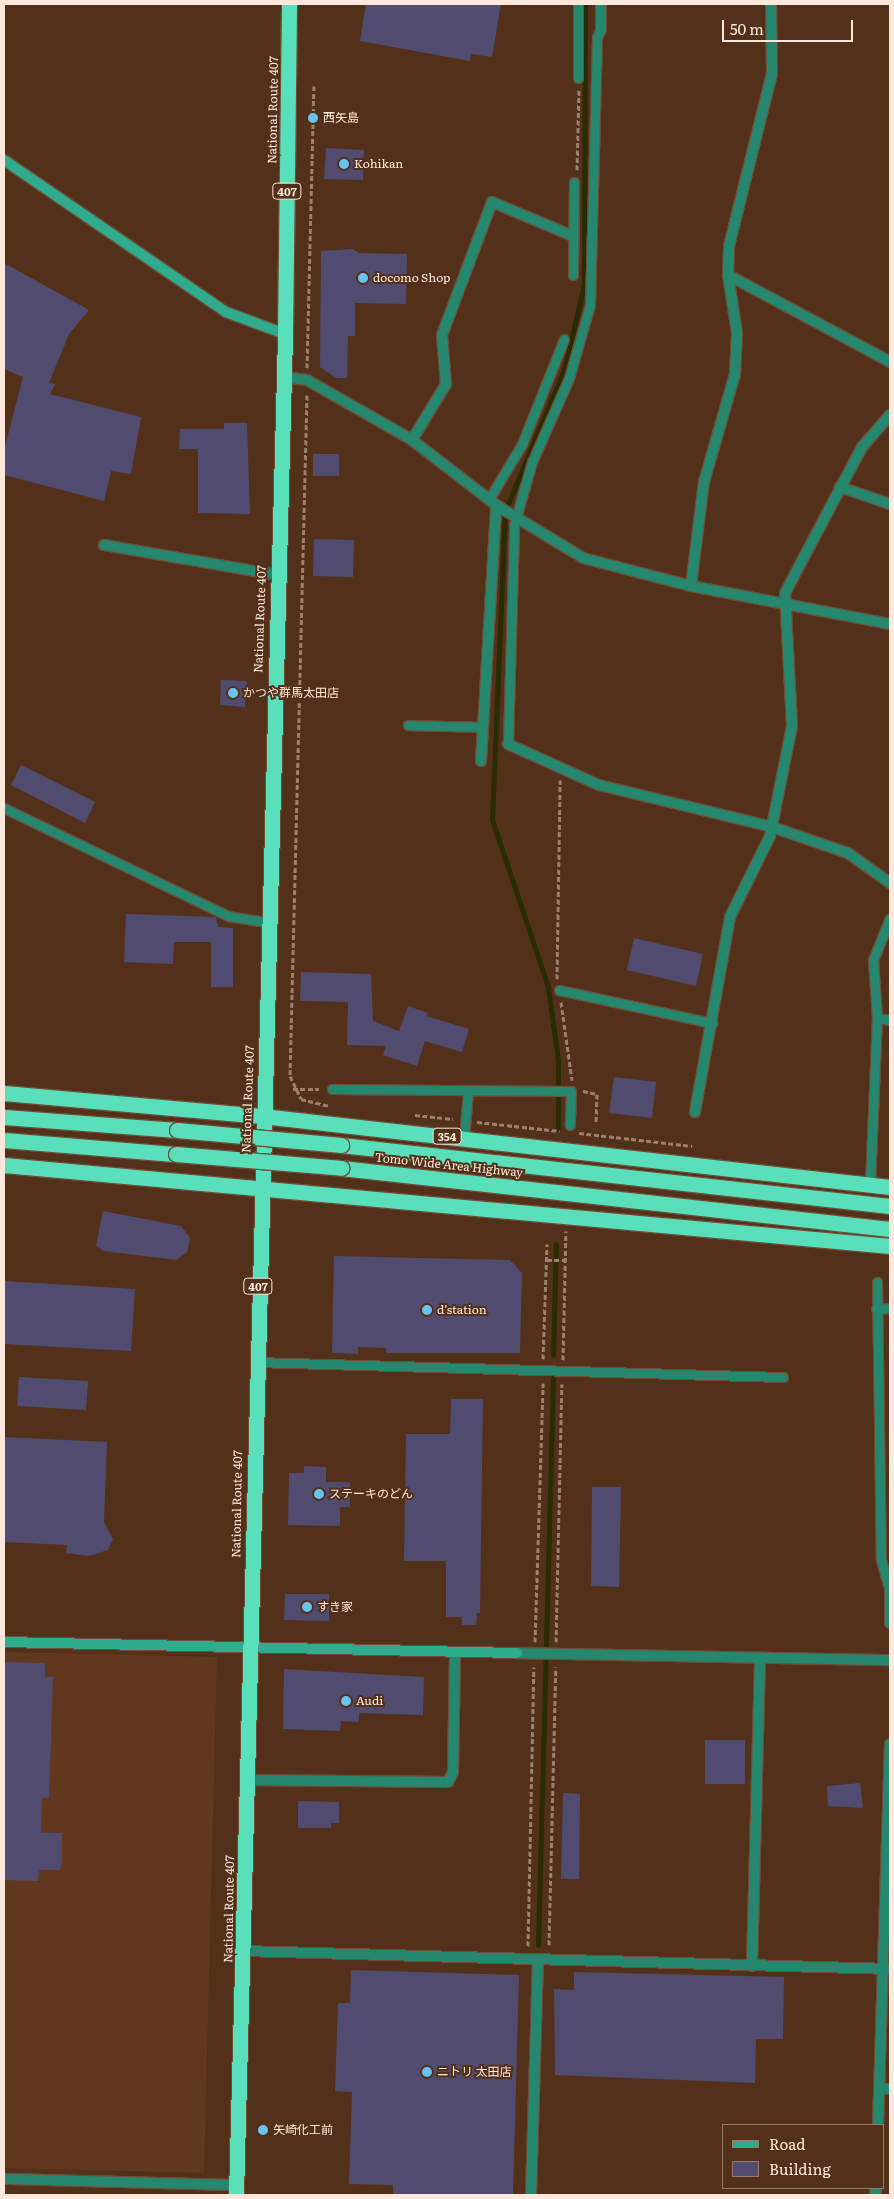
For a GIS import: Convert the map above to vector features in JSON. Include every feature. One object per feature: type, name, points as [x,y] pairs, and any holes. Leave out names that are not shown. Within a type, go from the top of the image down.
[{"type":"highway","name":"National Route 407","points":[[236,2190],[266,922],[285,334],[289,4]]},
{"type":"highway","name":"354","points":[[4,1093],[262,1116],[890,1187]]},
{"type":"highway","name":"Tomo Wide Area Highway","points":[[4,1117],[341,1145],[890,1206]]},
{"type":"highway","name":"Tomo Wide Area Highway","points":[[4,1140],[342,1168],[890,1229]]},
{"type":"highway","points":[[4,1164],[260,1185],[890,1246]]},
{"type":"street","points":[[601,4],[602,29]]},
{"type":"street","points":[[691,586],[704,482],[735,374],[737,333],[728,275],[729,246],[772,73],[771,4]]},
{"type":"street","points":[[4,160],[226,312],[285,334]]},
{"type":"street","points":[[412,440],[446,384],[442,334],[492,202],[573,236]]},
{"type":"street","points":[[728,275],[890,362]]},
{"type":"street","points":[[283,377],[307,380],[412,440],[493,502],[583,558],[691,586],[890,624]]},
{"type":"street","points":[[695,1112],[730,917],[772,828],[792,726],[783,604],[787,586],[840,487],[874,429],[890,415]]},
{"type":"street","points":[[840,487],[890,504]]},
{"type":"street","points":[[481,761],[493,502]]},
{"type":"street","points":[[104,545],[277,575]]},
{"type":"street","points":[[508,744],[599,784],[772,828],[848,853],[890,882]]},
{"type":"street","points":[[889,1585],[890,1623]]},
{"type":"street","points":[[4,1642],[250,1646],[760,1659],[890,1660]]},
{"type":"street","points":[[247,1780],[448,1782],[453,1772],[455,1652]]},
{"type":"street","points":[[752,1966],[760,1659]]},
{"type":"street","points":[[878,2124],[886,1969],[890,1744]]},
{"type":"street","points":[[243,1951],[886,1969]]},
{"type":"street","points":[[531,2195],[538,1960]]},
{"type":"street","points":[[879,2089],[890,2089]]},
{"type":"street","points":[[4,2179],[236,2190]]},
{"type":"lane","points":[[578,4],[578,78]]},
{"type":"lane","points":[[508,744],[516,516],[532,462],[570,378],[590,305],[597,37],[602,29]]},
{"type":"lane","points":[[573,275],[574,182]]},
{"type":"lane","points":[[493,502],[522,444],[564,339]]},
{"type":"lane","points":[[408,726],[483,728]]},
{"type":"lane","points":[[4,808],[228,916],[266,922]]},
{"type":"lane","points":[[870,1184],[877,1018],[873,960],[890,918]]},
{"type":"lane","points":[[559,990],[712,1023]]},
{"type":"lane","points":[[877,1018],[890,1020]]},
{"type":"lane","points":[[332,1089],[571,1091],[569,1129]]},
{"type":"lane","points":[[464,1138],[468,1091]]},
{"type":"lane","points":[[877,1282],[881,1560],[889,1585]]},
{"type":"lane","points":[[876,1309],[890,1308]]},
{"type":"lane","points":[[255,1362],[783,1377]]},
{"type":"path","points":[[574,182],[578,78]]},
{"type":"path","points":[[314,86],[293,1089],[301,1099],[339,1107]]},
{"type":"path","points":[[556,915],[564,769]]},
{"type":"path","points":[[293,1089],[332,1089]]},
{"type":"path","points":[[582,1091],[597,1094],[596,1123]]},
{"type":"path","points":[[408,1114],[466,1121],[569,1129],[699,1147]]},
{"type":"path","points":[[556,1643],[566,1231]]},
{"type":"path","points":[[535,1642],[547,1244]]},
{"type":"path","points":[[547,1260],[565,1260]]},
{"type":"path","points":[[528,1946],[534,1664]]},
{"type":"path","points":[[549,1945],[556,1664]]},
{"type":"shaded area","points":[[4,1652],[217,1657],[204,2173],[4,2168]]},
{"type":"building","points":[[366,4],[501,4],[492,57],[471,54],[470,61],[360,41]]},
{"type":"building","name":"Kohikan","points":[[326,148],[364,150],[363,180],[324,179]]},
{"type":"building","name":"docomo Shop","points":[[352,249],[359,253],[407,254],[406,304],[355,303],[355,336],[348,336],[347,378],[336,378],[320,367],[321,251]]},
{"type":"building","points":[[4,263],[89,310],[69,334],[49,383],[55,384],[50,394],[141,417],[131,474],[111,471],[104,501],[4,475],[4,450],[23,377],[4,369]]},
{"type":"building","points":[[224,423],[247,423],[250,514],[198,513],[198,449],[179,449],[180,429],[224,429]]},
{"type":"building","points":[[313,454],[339,454],[339,476],[313,476]]},
{"type":"building","points":[[314,539],[354,540],[353,577],[313,576]]},
{"type":"building","name":"かつや群馬太田店","points":[[221,680],[247,681],[245,707],[220,705]]},
{"type":"building","points":[[21,765],[95,802],[85,823],[11,785]]},
{"type":"building","points":[[126,914],[216,917],[218,927],[233,928],[233,987],[211,987],[211,942],[174,942],[173,964],[124,962]]},
{"type":"building","points":[[634,938],[703,954],[696,986],[627,970]]},
{"type":"building","points":[[301,972],[371,974],[373,1021],[399,1031],[408,1006],[428,1013],[426,1016],[469,1029],[462,1052],[425,1041],[417,1066],[383,1055],[386,1046],[347,1045],[348,1002],[300,1001]]},
{"type":"building","points":[[614,1077],[656,1082],[652,1118],[609,1113]]},
{"type":"building","points":[[103,1211],[181,1226],[190,1238],[187,1252],[176,1260],[104,1251],[96,1246]]},
{"type":"building","name":"d’station","points":[[334,1256],[510,1260],[522,1273],[520,1353],[386,1353],[386,1348],[358,1347],[358,1354],[332,1353]]},
{"type":"building","points":[[4,1281],[135,1289],[131,1351],[4,1344]]},
{"type":"building","points":[[19,1377],[88,1381],[86,1410],[17,1406]]},
{"type":"building","points":[[451,1399],[483,1399],[480,1613],[477,1613],[476,1625],[462,1625],[462,1617],[446,1617],[446,1561],[404,1561],[406,1434],[450,1434]]},
{"type":"building","points":[[4,1437],[107,1442],[104,1522],[113,1539],[108,1550],[89,1556],[66,1553],[67,1545],[4,1542]]},
{"type":"building","name":"ステーキのどん","points":[[304,1466],[326,1467],[326,1482],[350,1482],[350,1507],[340,1507],[340,1526],[288,1525],[289,1473],[304,1473]]},
{"type":"building","points":[[592,1487],[621,1487],[619,1587],[591,1586]]},
{"type":"building","name":"すき家","points":[[285,1594],[329,1594],[329,1621],[284,1620]]},
{"type":"building","points":[[4,1662],[45,1663],[45,1677],[53,1677],[49,1798],[42,1798],[41,1833],[62,1833],[62,1861],[60,1870],[39,1870],[38,1881],[4,1880]]},
{"type":"building","points":[[284,1669],[424,1677],[423,1715],[359,1713],[359,1722],[341,1721],[340,1731],[283,1729]]},
{"type":"building","points":[[705,1740],[745,1740],[745,1784],[705,1784]]},
{"type":"building","points":[[860,1783],[863,1808],[828,1806],[827,1786]]},
{"type":"building","points":[[563,1793],[580,1794],[579,1879],[561,1879]]},
{"type":"building","points":[[298,1801],[339,1802],[339,1823],[331,1823],[331,1828],[298,1828]]},
{"type":"building","points":[[351,1970],[519,1975],[513,2195],[393,2195],[393,2185],[349,2184],[352,2092],[335,2091],[338,2003],[350,2003]]},
{"type":"building","points":[[574,1972],[784,1977],[783,2039],[756,2039],[755,2083],[555,2075],[554,1989],[574,1990]]},
{"type":"waterway","points":[[558,1128],[558,1060],[548,987],[492,820],[505,511],[564,370],[584,285],[585,4]]},
{"type":"waterway","points":[[553,1355],[556,1244]]},
{"type":"waterway","points":[[538,1945],[553,1378]]},
{"type":"place","name":"西矢島","points":[[313,118]]},
{"type":"place","name":"Kohikan","points":[[344,164]]},
{"type":"place","name":"docomo Shop","points":[[363,278]]},
{"type":"place","name":"かつや群馬太田店","points":[[233,693]]},
{"type":"place","name":"d’station","points":[[427,1310]]},
{"type":"place","name":"ステーキのどん","points":[[319,1494]]},
{"type":"place","name":"すき家","points":[[307,1607]]},
{"type":"place","name":"Audi","points":[[346,1701]]},
{"type":"place","name":"ニトリ 太田店","points":[[427,2072]]},
{"type":"place","name":"矢崎化工前","points":[[263,2130]]}]
